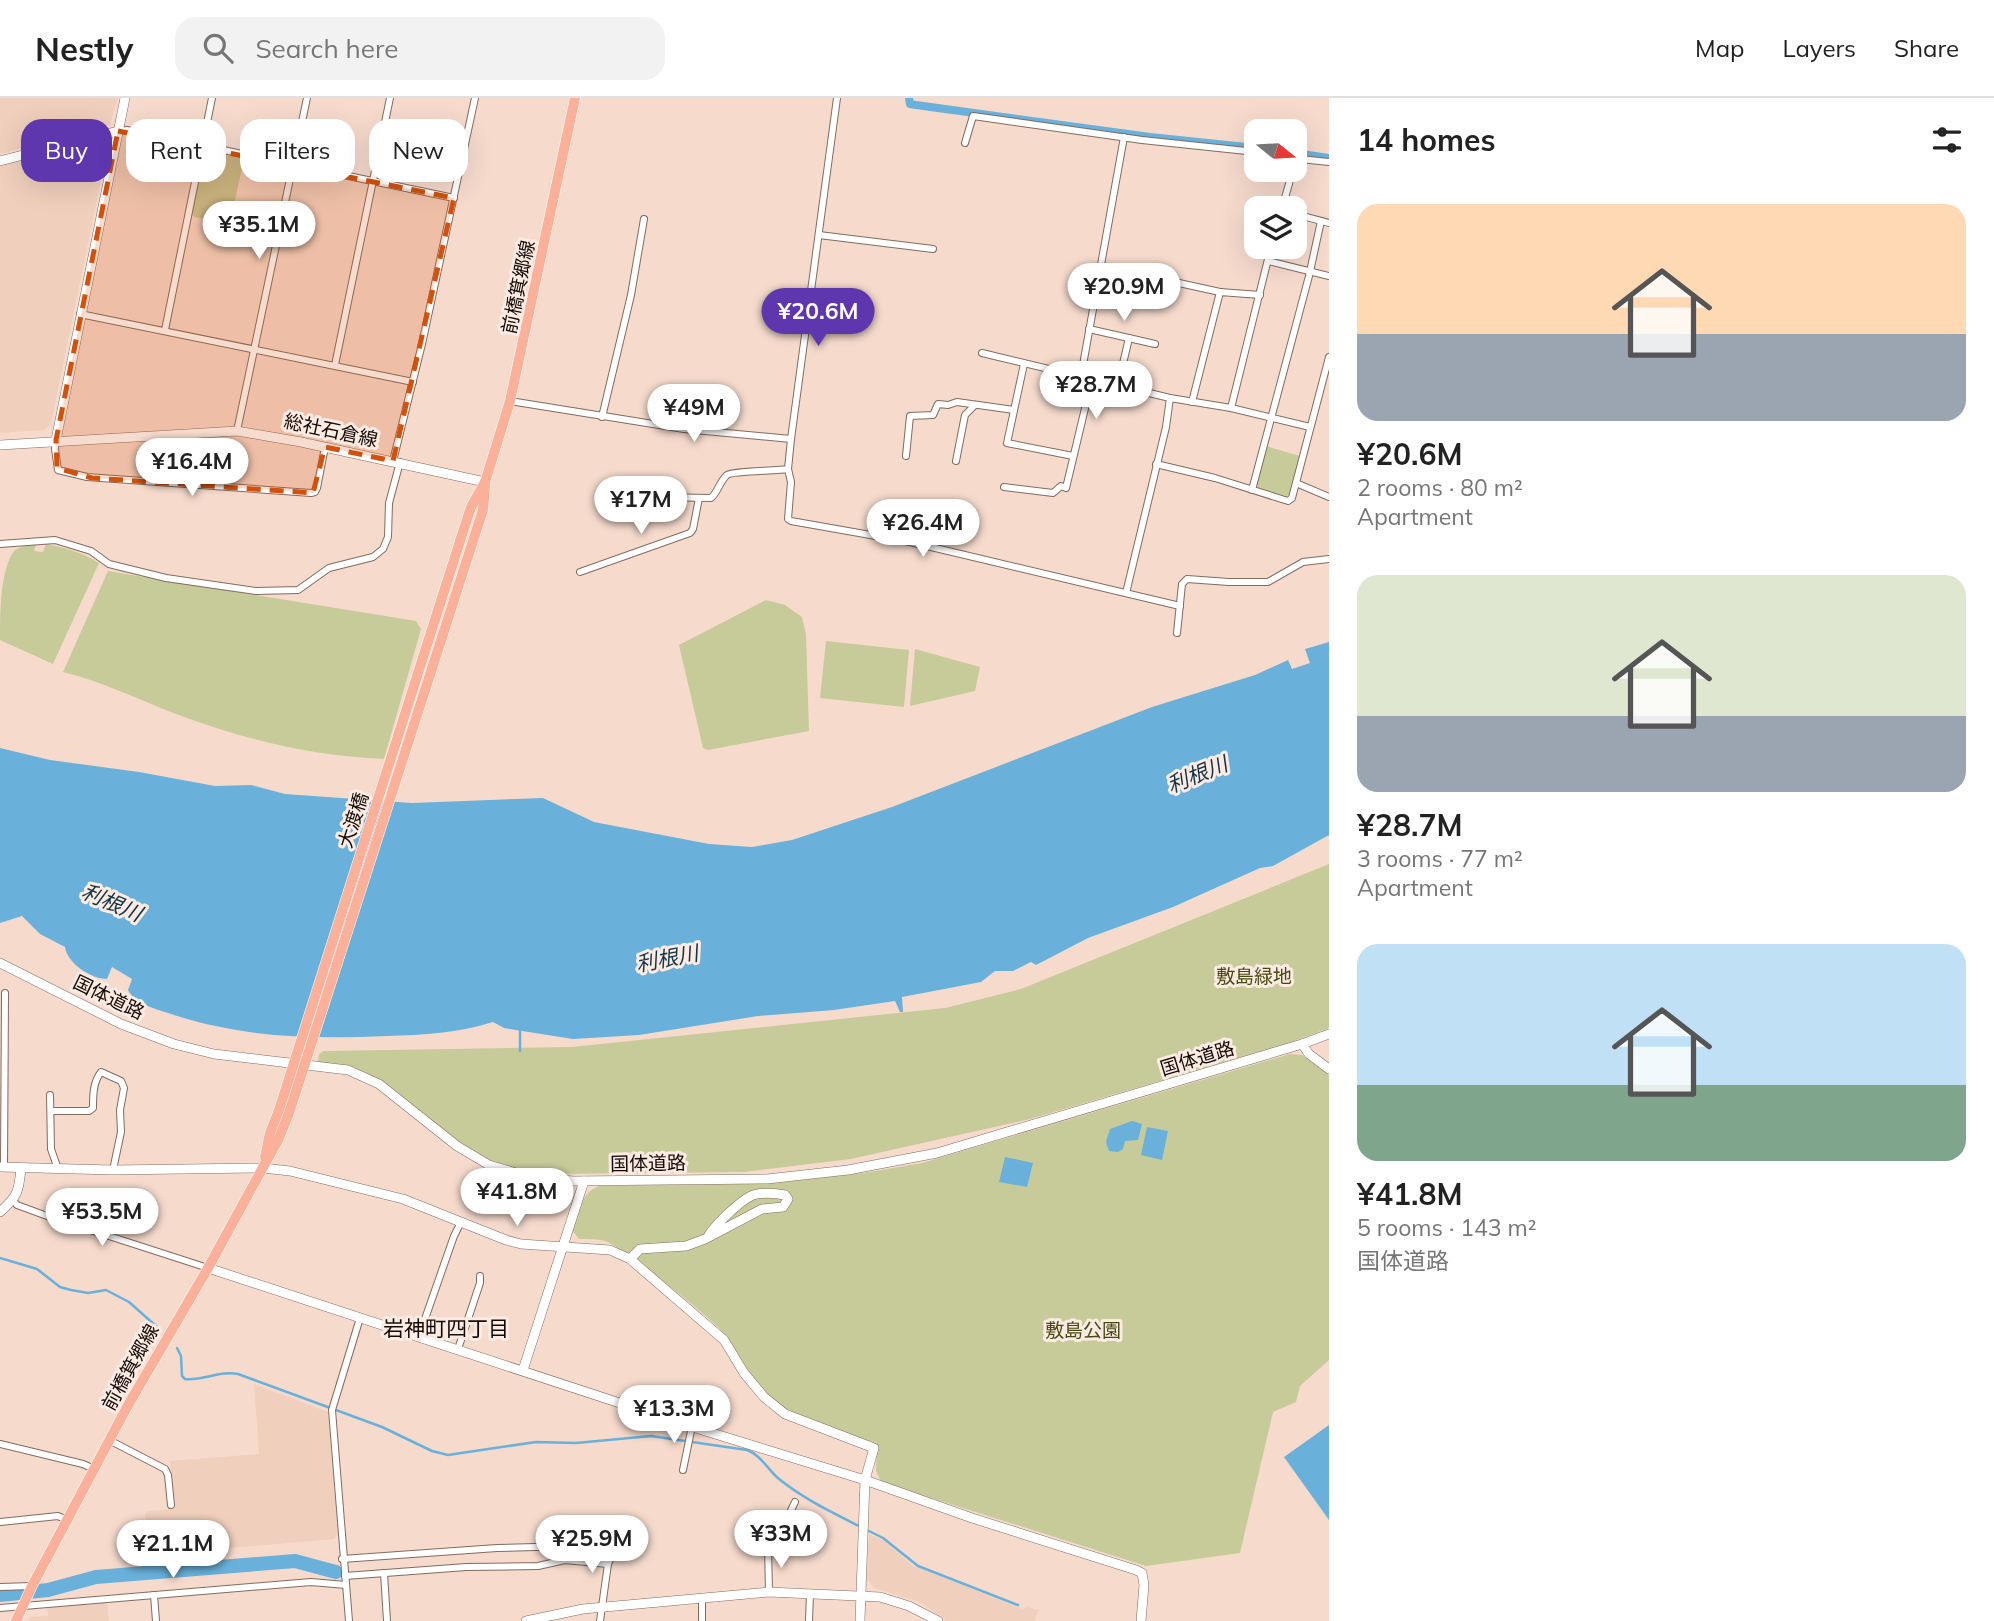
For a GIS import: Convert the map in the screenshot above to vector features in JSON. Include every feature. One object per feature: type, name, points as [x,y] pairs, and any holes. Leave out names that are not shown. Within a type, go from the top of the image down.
[{"type":"main road","name":"前橋箕郷線","points":[[460,541],[471,507],[485,482],[510,401],[576,98]]},
{"type":"main road","name":"前橋箕郷線","points":[[472,544],[483,510],[485,482]]},
{"type":"main road","name":"大渡橋","points":[[284,1111],[460,541]]},
{"type":"main road","name":"大渡橋","points":[[284,1111],[472,544]]},
{"type":"main road","name":"前橋箕郷線","points":[[24,1604],[109,1440],[279,1138],[284,1111]]},
{"type":"main road","points":[[16,1621],[24,1604]]},
{"type":"street","points":[[125,98],[56,440],[58,470],[87,477],[311,493],[317,488],[325,447]]},
{"type":"street","points":[[208,119],[212,98]]},
{"type":"street","points":[[303,119],[307,98]]},
{"type":"street","points":[[386,119],[390,98]]},
{"type":"street","points":[[0,544],[55,540],[91,551],[109,564],[166,578],[256,591],[290,592],[307,585],[329,568],[373,557],[383,548],[388,537],[389,503],[396,462],[475,98]]},
{"type":"street","points":[[837,98],[790,439],[788,469],[791,482],[788,517],[791,521],[897,539],[1180,606]]},
{"type":"street","points":[[965,143],[972,116],[1244,151]]},
{"type":"street","points":[[0,161],[126,130]]},
{"type":"street","points":[[1081,376],[1124,137]]},
{"type":"street","points":[[1307,160],[1329,162]]},
{"type":"street","points":[[164,330],[195,182]]},
{"type":"street","points":[[237,431],[289,182]]},
{"type":"street","points":[[335,365],[373,182]]},
{"type":"street","points":[[378,182],[454,198]]},
{"type":"street","points":[[1307,217],[1329,223]]},
{"type":"street","points":[[602,417],[631,295],[644,219]]},
{"type":"street","points":[[1252,490],[1321,221]]},
{"type":"street","points":[[819,235],[933,248]]},
{"type":"street","points":[[1231,408],[1268,261],[1329,276]]},
{"type":"street","points":[[1179,283],[1220,292],[1260,295]]},
{"type":"street","points":[[1192,402],[1220,292]]},
{"type":"street","points":[[80,313],[413,382]]},
{"type":"street","points":[[1089,329],[1155,344]]},
{"type":"street","points":[[1118,385],[1129,338]]},
{"type":"street","points":[[982,353],[1170,398],[1231,408],[1310,427]]},
{"type":"street","points":[[1156,464],[1215,478],[1288,501],[1292,498],[1329,357]]},
{"type":"street","points":[[1024,364],[1007,443],[1073,456]]},
{"type":"street","points":[[1004,487],[1053,494],[1061,486],[1066,488],[1092,379]]},
{"type":"street","points":[[1126,593],[1166,428],[1170,398]]},
{"type":"street","points":[[510,401],[695,431],[790,439]]},
{"type":"street","points":[[906,456],[910,416],[933,415],[938,404],[948,405],[953,401],[1014,410]]},
{"type":"street","points":[[956,461],[965,415],[975,405]]},
{"type":"street","name":"総社石倉線","points":[[0,445],[237,431],[485,482]]},
{"type":"street","points":[[639,494],[711,498],[715,496],[724,478],[732,472],[758,473],[788,469]]},
{"type":"street","points":[[1296,483],[1329,497]]},
{"type":"street","points":[[580,572],[691,532],[699,498]]},
{"type":"street","points":[[1177,633],[1182,584],[1187,579],[1268,582],[1303,562],[1329,559]]},
{"type":"street","name":"国体道路","points":[[0,963],[121,1024],[174,1044],[214,1054],[348,1070],[379,1084],[457,1146],[489,1166],[533,1178],[584,1181],[767,1179],[848,1170],[937,1153],[1329,1034]]},
{"type":"street","points":[[5,993],[2,1167],[113,1170],[263,1168],[290,1171],[372,1189],[514,1242],[610,1250],[630,1259],[724,1340],[744,1373],[764,1397],[785,1414],[874,1448],[865,1480],[860,1621]]},
{"type":"street","points":[[1303,1044],[1309,1054],[1329,1069]]},
{"type":"street","points":[[51,1111],[89,1111],[93,1108],[93,1093],[98,1075],[102,1072],[121,1081],[124,1088],[120,1110],[121,1132],[113,1170]]},
{"type":"street","points":[[50,1095],[51,1149],[58,1169]]},
{"type":"street","points":[[0,1212],[19,1191],[21,1168]]},
{"type":"street","points":[[523,1370],[584,1181]]},
{"type":"street","points":[[630,1259],[640,1248],[686,1246],[709,1235],[762,1209],[783,1207],[788,1199],[780,1194],[752,1195],[714,1227],[709,1235]]},
{"type":"street","points":[[13,1200],[17,1205],[47,1216],[865,1480],[1139,1572],[1144,1581],[1141,1621]]},
{"type":"street","points":[[419,1336],[461,1222]]},
{"type":"street","points":[[458,1349],[480,1276]]},
{"type":"street","points":[[349,1621],[331,1410],[360,1318]]},
{"type":"street","points":[[683,1470],[692,1426]]},
{"type":"street","points":[[109,1440],[168,1472],[171,1505]]},
{"type":"street","points":[[0,1444],[94,1469]]},
{"type":"street","points":[[769,1592],[768,1547],[782,1529],[795,1502]]},
{"type":"street","points":[[0,1521],[58,1517],[66,1520]]},
{"type":"street","points":[[342,1559],[497,1548],[607,1545],[614,1551],[608,1564],[600,1621]]},
{"type":"street","points":[[345,1576],[466,1567],[538,1566],[565,1560],[608,1564]]},
{"type":"street","points":[[384,1573],[387,1621]]},
{"type":"street","points":[[0,1608],[314,1582],[346,1585]]},
{"type":"street","points":[[0,1587],[32,1586]]},
{"type":"street","points":[[526,1621],[569,1611],[769,1592],[861,1595],[890,1600],[922,1617],[938,1621]]},
{"type":"street","points":[[809,1621],[810,1593]]},
{"type":"street","points":[[154,1595],[156,1621]]},
{"type":"street","points":[[702,1598],[702,1621]]},
{"type":"highlighted area","points":[[118,131],[454,198],[393,461],[325,447],[313,493],[92,478],[57,468],[56,440]]},
{"type":"shaded area","points":[[0,98],[118,98],[112,119],[21,119],[21,148],[0,154]]},
{"type":"shaded area","points":[[21,160],[21,182],[101,182],[51,424],[44,430],[0,433],[0,165]]},
{"type":"shaded area","points":[[254,1384],[328,1412],[338,1534],[334,1539],[151,1555],[148,1552],[145,1514],[148,1511],[174,1509],[170,1461],[259,1454]]},
{"type":"shaded area","points":[[869,1534],[884,1541],[913,1566],[1023,1609],[1028,1607],[1039,1610],[1034,1621],[947,1621],[920,1602],[874,1588],[867,1579]]},
{"type":"shaded area","points":[[107,1602],[109,1621],[28,1621],[30,1617],[48,1616],[47,1606]]},
{"type":"green space","points":[[226,156],[240,158],[240,177],[230,223],[194,217],[192,213],[198,182],[226,182]]},
{"type":"green space","points":[[1266,446],[1300,456],[1290,494],[1287,496],[1258,489],[1256,484]]},
{"type":"green space","points":[[36,544],[34,551],[43,552],[46,544],[74,551],[99,563],[53,664],[0,640],[6,568],[15,550]]},
{"type":"green space","points":[[108,571],[416,621],[421,629],[384,759],[332,755],[258,740],[184,717],[63,672]]},
{"type":"green space","points":[[766,600],[785,605],[802,617],[806,634],[809,731],[708,750],[703,748],[679,645]]},
{"type":"green space","points":[[826,641],[909,650],[904,707],[820,698]]},
{"type":"green space","points":[[915,649],[980,667],[975,691],[910,706]]},
{"type":"green space","name":"敷島緑地","points":[[1329,864],[1329,1028],[1286,1044],[1030,1119],[851,1159],[744,1172],[524,1172],[496,1164],[476,1154],[370,1075],[356,1069],[318,1062],[319,1054],[324,1051],[572,1047],[945,1008],[1021,989]]},
{"type":"green space","name":"敷島公園","points":[[1290,1054],[1302,1055],[1329,1075],[1329,1360],[1300,1386],[1296,1402],[1273,1412],[1240,1553],[1146,1566],[881,1482],[876,1471],[877,1443],[820,1426],[781,1406],[762,1389],[719,1328],[698,1309],[614,1246],[602,1240],[579,1239],[572,1230],[584,1199],[599,1186],[774,1183],[922,1163]]},
{"type":"green space","points":[[607,1548],[600,1562],[553,1559],[552,1550]]},
{"type":"water","name":"利根川","points":[[1329,642],[1329,835],[1273,866],[1260,868],[1173,907],[1088,938],[1036,965],[1031,962],[1013,971],[995,971],[981,982],[902,997],[903,1012],[900,1012],[895,1001],[834,1010],[758,1016],[639,1035],[573,1039],[504,1028],[493,1022],[454,1031],[414,1035],[332,1037],[253,1033],[201,1023],[148,1006],[136,1000],[128,990],[132,979],[112,967],[107,979],[87,973],[70,959],[65,947],[40,934],[22,916],[0,923],[0,748],[50,760],[215,786],[251,785],[285,794],[412,803],[543,798],[594,822],[709,844],[752,847],[792,840],[892,807],[1152,707],[1255,675],[1288,660],[1292,669],[1310,663],[1305,649]]},
{"type":"water","points":[[1132,1121],[1142,1124],[1138,1140],[1125,1141],[1123,1149],[1118,1152],[1109,1151],[1106,1142],[1110,1129]]},
{"type":"water","points":[[1147,1127],[1168,1131],[1162,1160],[1141,1155]]},
{"type":"water","points":[[1005,1157],[1033,1163],[1027,1187],[999,1182]]},
{"type":"water","points":[[1329,1425],[1329,1520],[1284,1457]]},
{"type":"waterway","points":[[909,98],[910,104],[916,105],[1150,137],[1244,147]]},
{"type":"waterway","points":[[1307,155],[1329,158]]},
{"type":"waterway","points":[[520,1027],[520,1051]]},
{"type":"waterway","points":[[0,1258],[37,1269],[60,1287],[88,1293],[106,1290],[129,1302],[156,1326]]},
{"type":"waterway","points":[[177,1348],[181,1356],[182,1376],[185,1379],[225,1373],[238,1374],[382,1427],[432,1451],[448,1455],[536,1442],[576,1443],[651,1436],[747,1450],[798,1493],[859,1526]]},
{"type":"waterway","points":[[865,1529],[883,1538],[918,1566],[1018,1605]]},
{"type":"waterway","points":[[0,1595],[48,1590],[96,1577],[295,1561],[336,1572]]},
{"type":"district","name":"岩神町四丁目","points":[[446,1328]]}]
